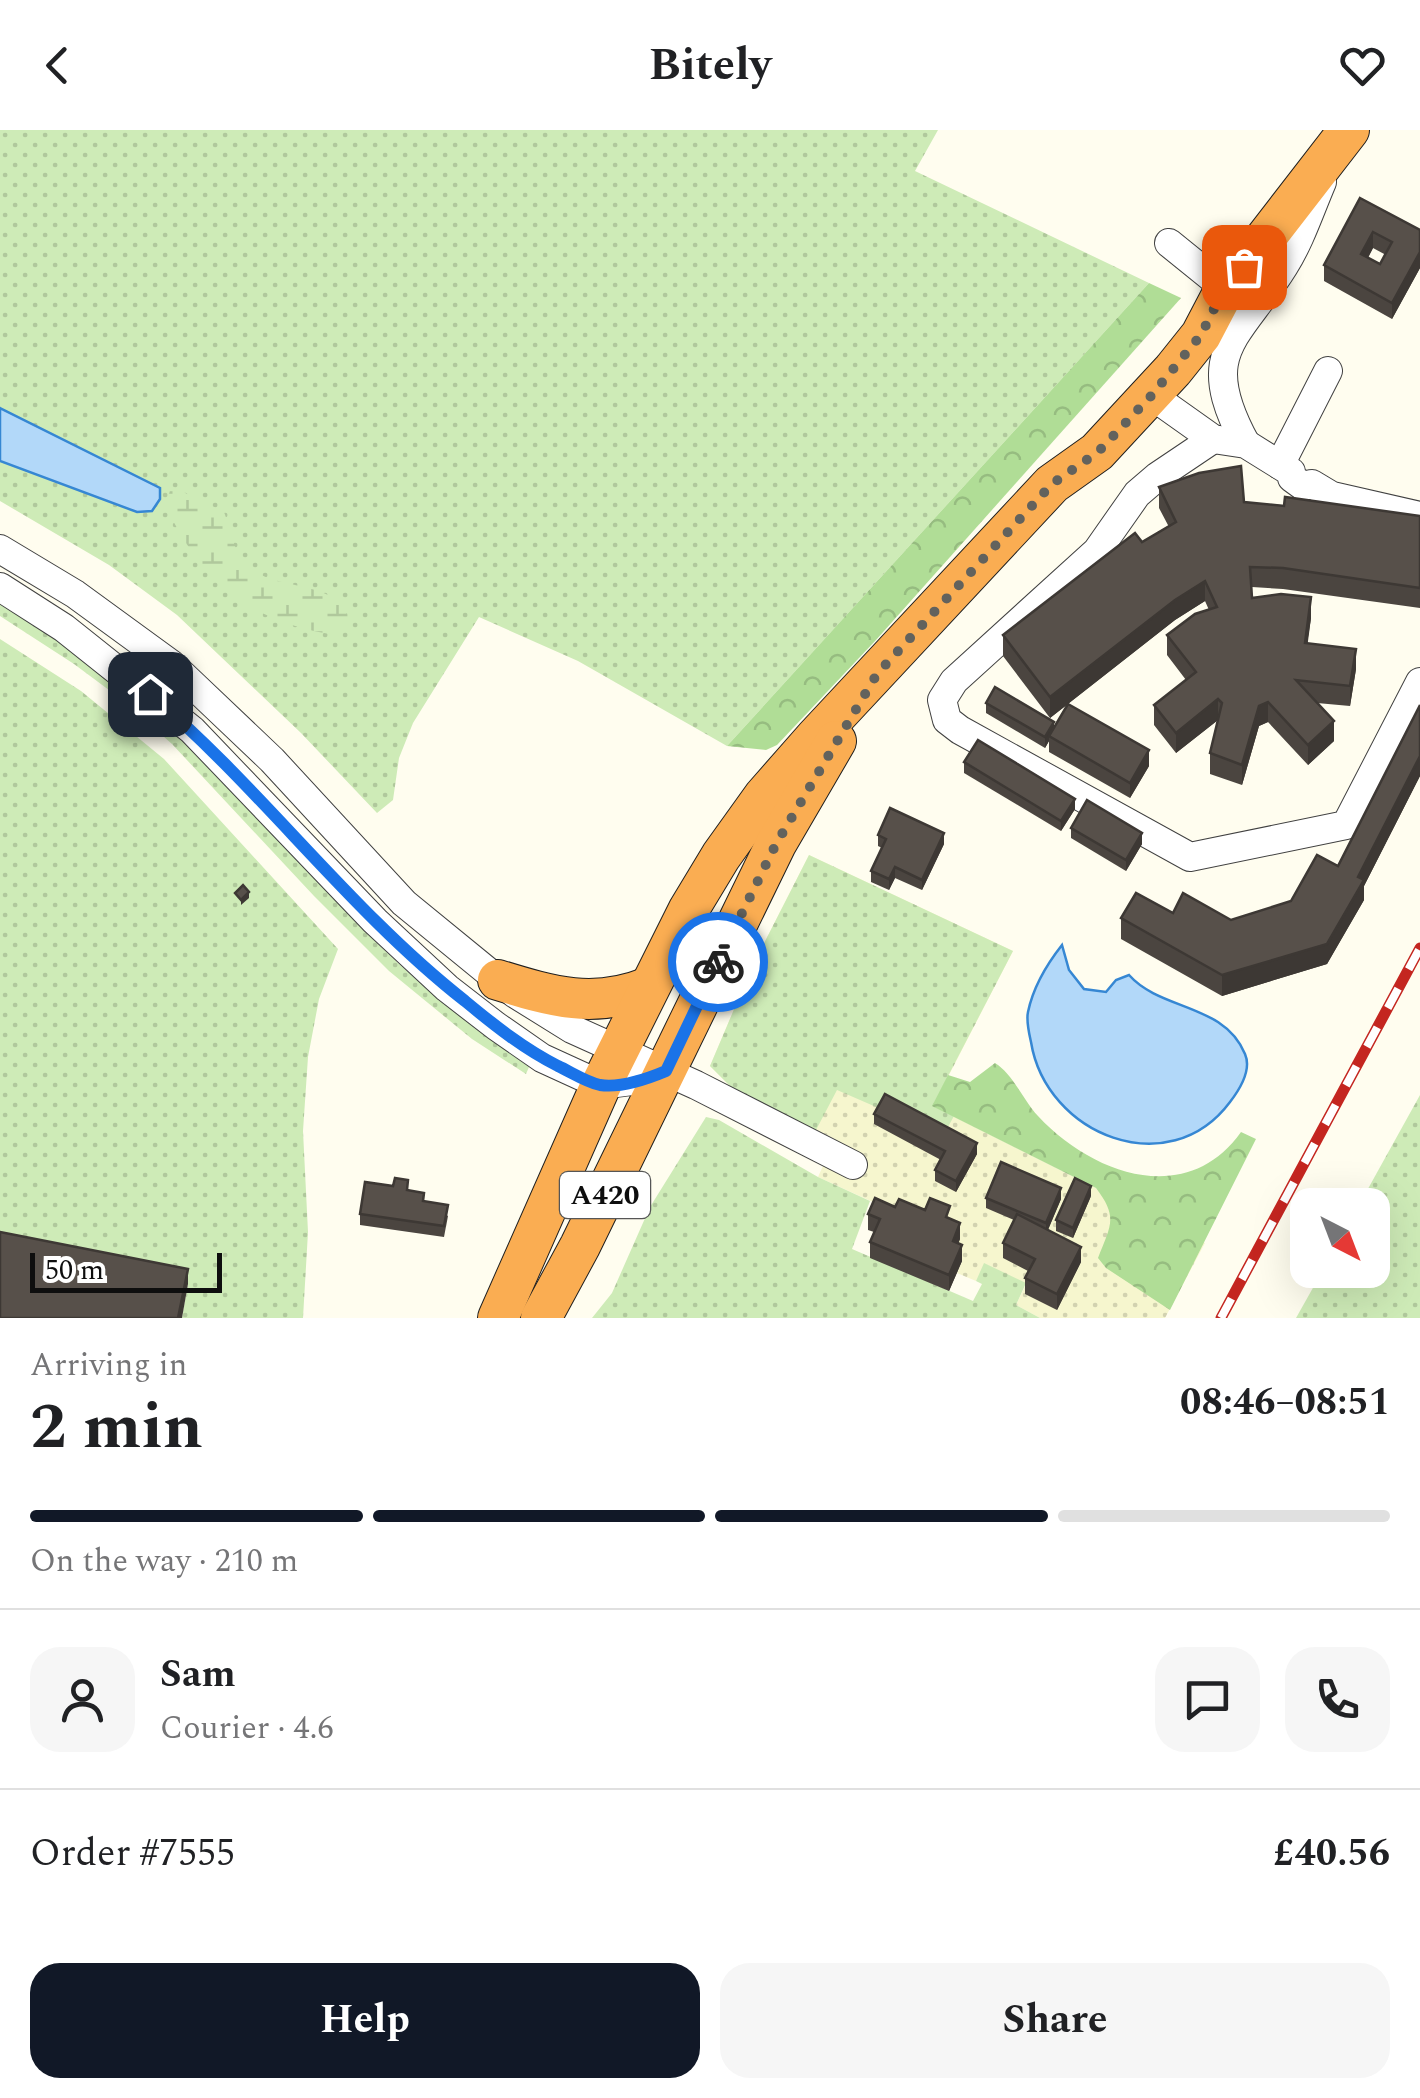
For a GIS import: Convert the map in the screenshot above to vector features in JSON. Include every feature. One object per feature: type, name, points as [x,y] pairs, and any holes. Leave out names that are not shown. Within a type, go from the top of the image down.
[{"type":"highway","name":"A420","points":[[498,1318],[609,1067],[689,908],[740,828],[815,738],[1052,484],[1078,437],[1201,335],[1224,291],[1344,137]]},
{"type":"highway","name":"A420","points":[[541,1318],[776,844],[877,674]]},
{"type":"highway","points":[[498,980],[583,1000],[609,1000],[649,987]]},
{"type":"street","points":[[1246,444],[1226,391],[1226,349],[1291,253],[1344,137]]},
{"type":"street","points":[[1169,243],[1224,291]]},
{"type":"street","points":[[1294,474],[1328,371]]},
{"type":"street","points":[[1147,381],[1213,439],[1246,444],[1332,496],[1420,516]]},
{"type":"street","points":[[1213,439],[1137,494],[1097,551],[954,681],[942,700],[947,720],[1190,857],[1346,825],[1420,682]]},
{"type":"street","points":[[0,548],[75,594],[171,664],[272,760],[404,903],[498,980],[556,1021],[609,1067],[648,1079],[666,1071]]},
{"type":"street","points":[[0,587],[64,628],[192,730],[375,922],[447,988],[542,1058],[666,1071],[853,1165]]},
{"type":"green space","points":[[0,130],[938,130],[915,171],[1149,283],[727,746],[578,661],[479,617],[413,723],[399,758],[393,800],[377,813],[301,733],[177,615],[109,565],[0,501]]},
{"type":"green space","points":[[1149,283],[1181,298],[876,640],[777,745],[766,750],[727,746]]},
{"type":"green space","points":[[171,486],[224,512],[238,553],[257,573],[334,599],[344,609],[350,624],[341,636],[282,622],[257,611],[215,580],[197,559],[166,507]]},
{"type":"green space","points":[[0,604],[88,661],[170,727],[375,941],[446,1004],[529,1067],[526,1074],[472,1039],[389,971],[172,744],[74,664],[0,616]]},
{"type":"green space","points":[[0,639],[81,691],[164,759],[338,949],[319,999],[308,1057],[303,1131],[308,1232],[303,1318],[182,1318],[188,1284],[0,1247]]},
{"type":"green space","points":[[809,855],[1013,951],[933,1106],[1205,1243],[1165,1318],[1040,1318],[1016,1305],[1026,1284],[985,1264],[976,1281],[957,1273],[962,1261],[899,1214],[818,1177],[835,1139],[735,1091],[710,1066],[752,967]]},
{"type":"green space","points":[[809,855],[1013,951],[933,1105],[954,1116],[943,1136],[837,1090],[816,1130],[735,1091],[710,1066],[752,967]]},
{"type":"green space","points":[[995,1063],[1060,1137],[1112,1167],[1140,1175],[1168,1176],[1194,1170],[1219,1156],[1241,1132],[1256,1139],[1170,1310],[1106,1268],[1098,1258],[1110,1215],[1096,1188],[932,1106],[948,1075],[970,1082]]},
{"type":"green space","points":[[1420,1095],[1420,1318],[1296,1318],[1313,1288],[1390,1288],[1390,1188],[1368,1188]]},
{"type":"green space","points":[[706,1117],[719,1120],[818,1177],[870,1201],[852,1249],[973,1301],[982,1284],[976,1281],[984,1263],[1026,1283],[1016,1305],[1040,1318],[592,1318],[612,1293],[650,1207]]},
{"type":"water","points":[[0,408],[160,488],[160,499],[152,511],[137,512],[0,461]]},
{"type":"water","points":[[1062,945],[1069,970],[1084,989],[1106,992],[1116,980],[1129,975],[1142,987],[1208,1016],[1235,1037],[1247,1060],[1244,1079],[1230,1102],[1205,1127],[1175,1140],[1144,1144],[1113,1138],[1084,1123],[1060,1102],[1041,1075],[1027,1019],[1037,985]]},
{"type":"building","points":[[1360,198],[1420,230],[1420,252],[1392,303],[1324,265]],"holes":[[[1373,232],[1392,242],[1380,264],[1361,254]]]},
{"type":"building","points":[[1241,466],[1244,502],[1284,506],[1285,497],[1420,516],[1420,588],[1283,568],[1250,567],[1252,598],[1281,594],[1311,597],[1305,643],[1356,649],[1350,686],[1296,680],[1334,721],[1308,745],[1268,702],[1259,706],[1242,765],[1210,753],[1222,703],[1218,699],[1176,733],[1154,705],[1196,672],[1167,635],[1195,614],[1217,607],[1205,581],[1050,697],[1003,635],[1135,533],[1142,542],[1176,522],[1159,487],[1199,473]]},
{"type":"building","points":[[995,687],[1054,722],[1045,737],[986,703]]},
{"type":"building","points":[[1068,704],[1149,750],[1130,783],[1049,736]]},
{"type":"building","points":[[1420,705],[1420,756],[1358,877],[1364,880],[1327,944],[1222,975],[1121,918],[1136,893],[1173,913],[1183,893],[1231,920],[1291,901],[1317,855],[1338,866]]},
{"type":"building","points":[[978,740],[1075,799],[1061,821],[964,762]]},
{"type":"building","points":[[1087,800],[1142,833],[1126,860],[1071,828]]},
{"type":"building","points":[[890,808],[944,833],[922,880],[895,867],[889,879],[871,871],[886,839],[878,835]]},
{"type":"building","points":[[243,885],[249,892],[241,900],[235,893]]},
{"type":"building","points":[[885,1094],[977,1143],[956,1181],[935,1170],[945,1151],[874,1114]]},
{"type":"building","points":[[1001,1162],[1061,1188],[1046,1223],[986,1198]]},
{"type":"building","points":[[395,1178],[408,1180],[407,1190],[424,1193],[423,1201],[448,1205],[444,1226],[360,1214],[365,1182],[393,1186]]},
{"type":"building","points":[[1075,1178],[1091,1186],[1073,1228],[1056,1220]]},
{"type":"building","points":[[875,1198],[895,1207],[899,1199],[925,1210],[930,1198],[950,1206],[946,1217],[960,1223],[953,1241],[962,1245],[949,1275],[870,1242],[880,1219],[868,1214]]},
{"type":"building","points":[[1017,1214],[1081,1247],[1057,1294],[1025,1278],[1035,1259],[1003,1243]]},
{"type":"building","points":[[0,1232],[188,1269],[178,1318],[0,1318]]},
{"type":"railway","points":[[1221,1318],[1420,948]]},
{"type":"way so far","points":[[718,962],[776,844],[877,674],[1052,484],[1088,461],[1151,396],[1201,335],[1222,293],[1244,267]]},
{"type":"route","points":[[150,694],[192,730],[375,922],[447,988],[542,1058],[590,1081],[601,1085],[648,1079],[666,1071],[718,962]]}]
